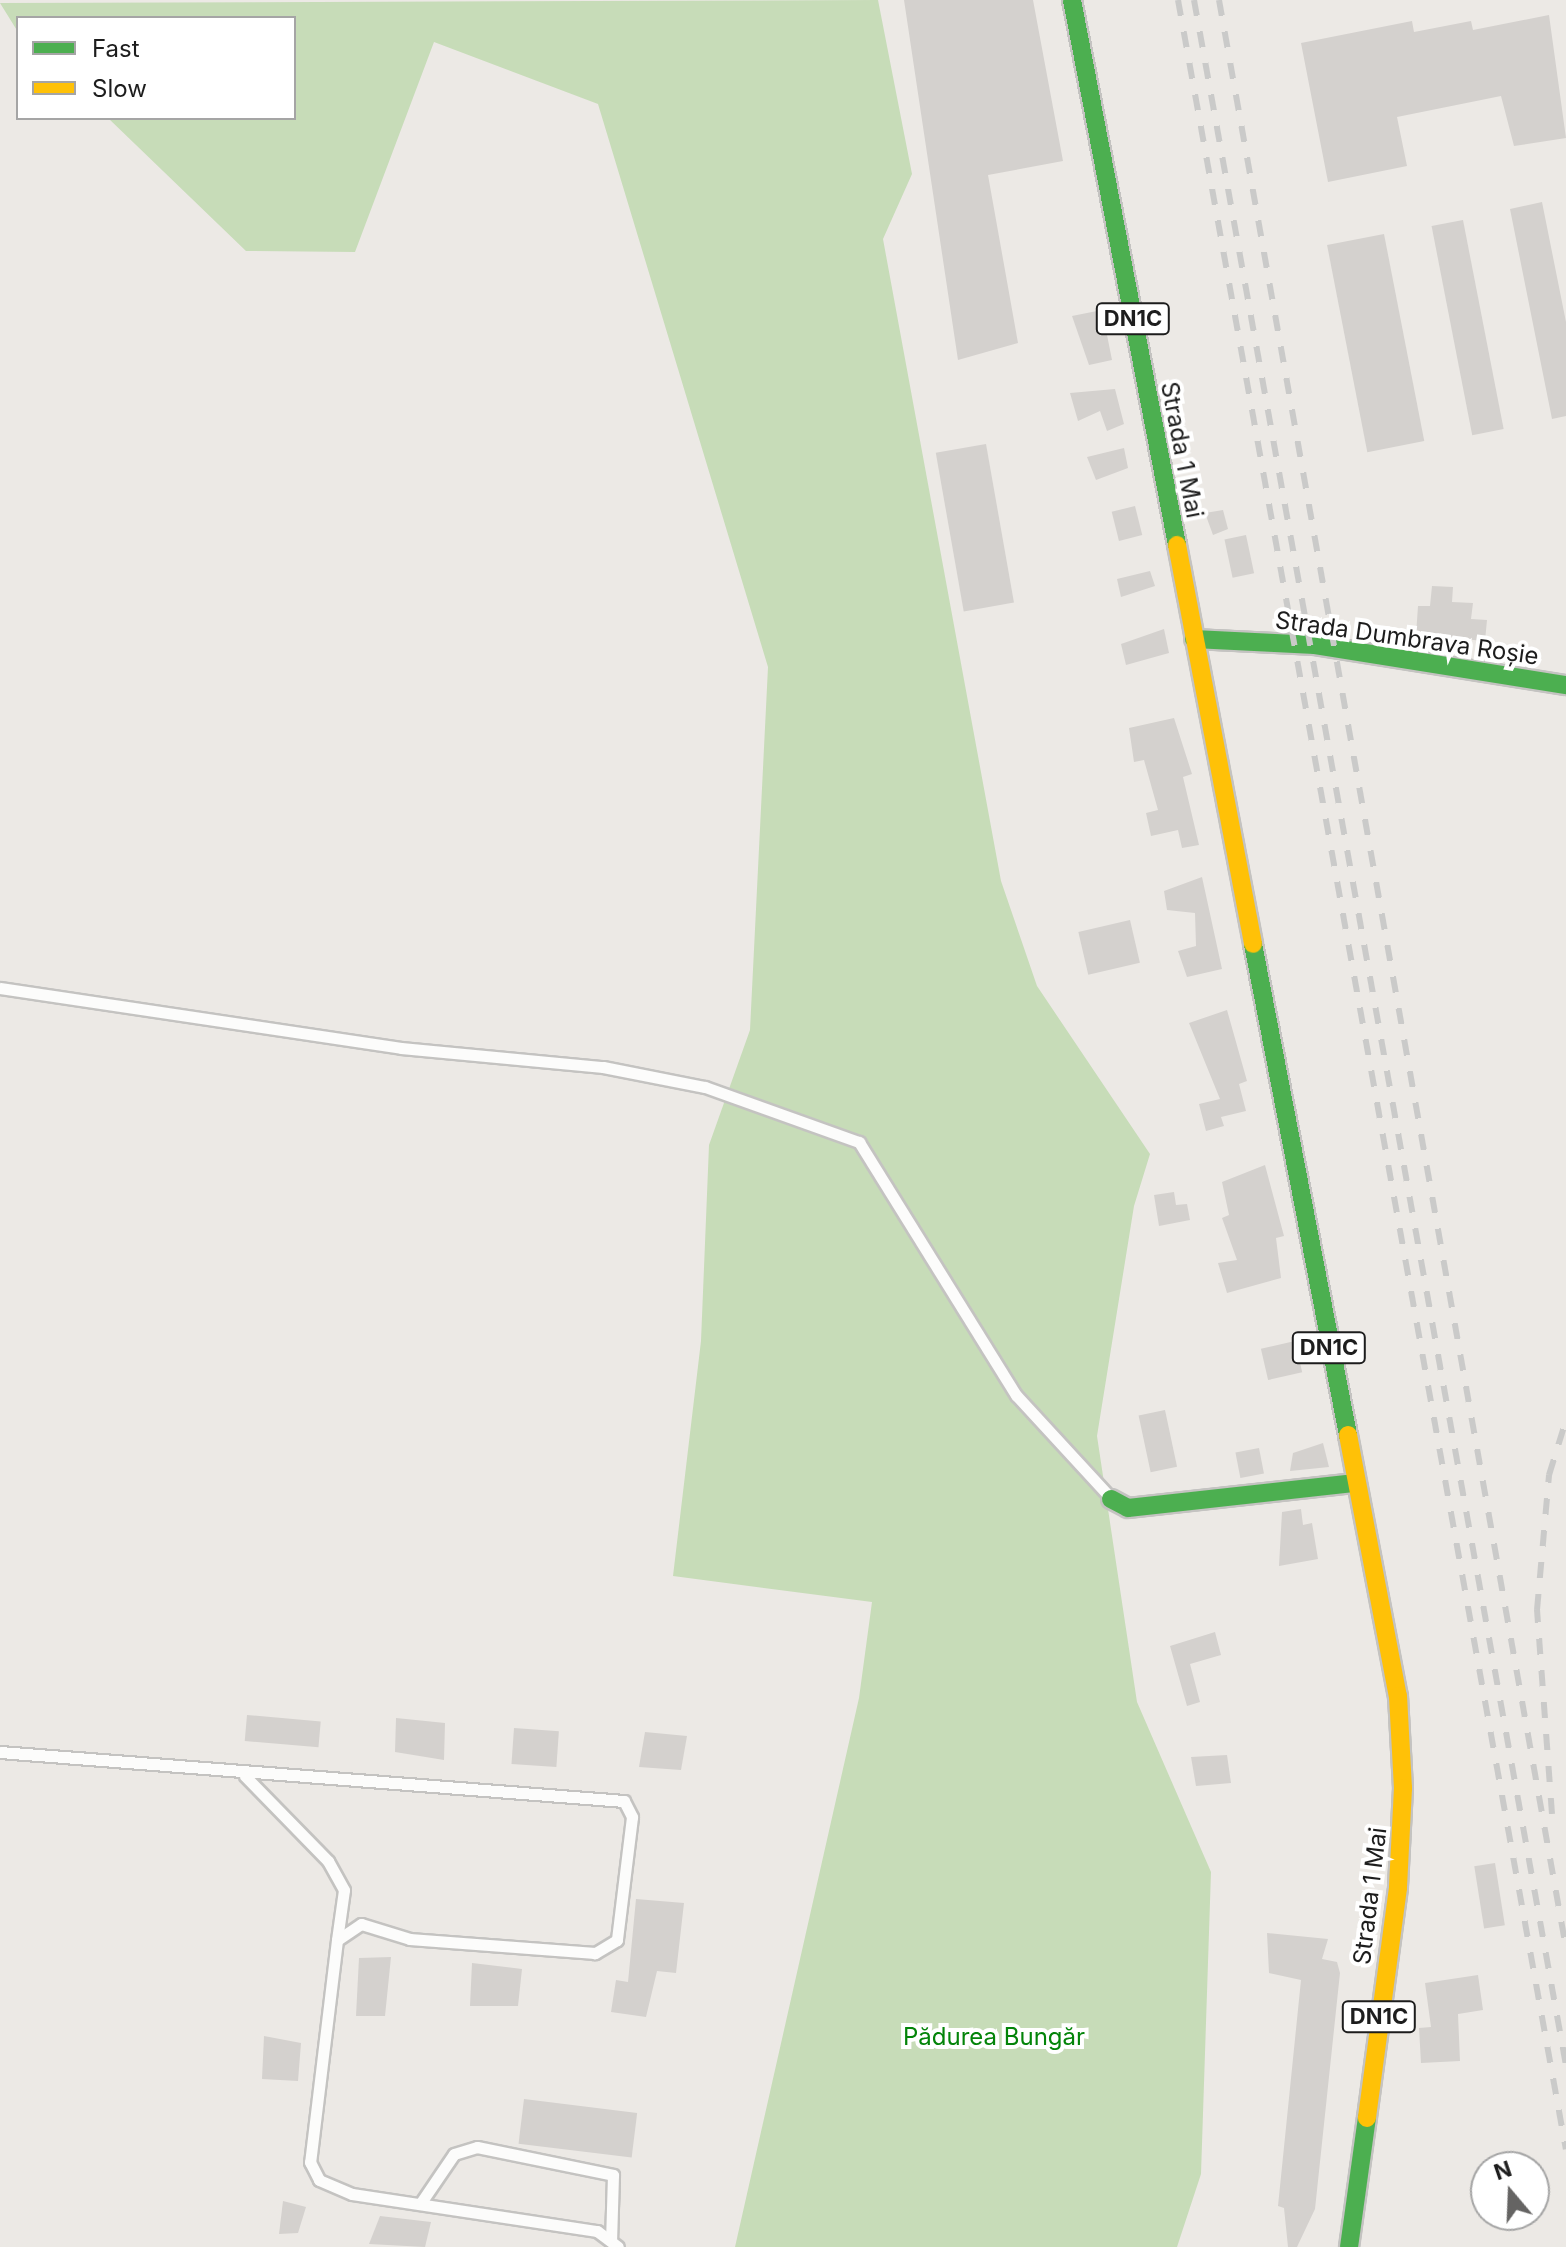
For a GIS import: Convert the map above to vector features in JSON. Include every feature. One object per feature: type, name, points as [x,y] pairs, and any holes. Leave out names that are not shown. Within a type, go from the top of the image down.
[{"type":"main road","name":"Strada 1 Mai","points":[[1072,0],[1244,910],[1398,1696],[1403,1788],[1398,1888],[1349,2247]]},
{"type":"main road","name":"Strada Dumbrava Roșie","points":[[1194,639],[1315,645],[1566,685]]},
{"type":"main road","points":[[1111,1499],[1128,1508],[1356,1483]]},
{"type":"lane","points":[[0,988],[401,1048],[603,1067],[705,1087],[859,1142],[1016,1395],[1111,1499]]},
{"type":"lane","points":[[0,1752],[245,1776],[624,1801],[632,1817],[617,1940],[595,1953],[410,1939],[361,1924],[337,1940]]},
{"type":"lane","points":[[245,1776],[333,1870],[344,1890],[310,2162],[319,2180],[352,2194],[597,2231],[615,2244]]},
{"type":"lane","points":[[420,2204],[454,2154],[477,2147],[613,2175],[615,2244]]},
{"type":"green space","name":"Pădurea Bungăr","points":[[878,0],[912,174],[883,239],[1001,881],[1037,986],[1150,1154],[1134,1206],[1097,1436],[1137,1702],[1211,1872],[1201,2174],[1177,2247],[735,2247],[859,1698],[872,1602],[673,1576],[701,1341],[709,1145],[750,1030],[768,667],[598,104],[434,42],[355,252],[246,251],[110,120],[296,120],[296,16],[16,16],[16,29],[0,3]]},
{"type":"building","points":[[904,0],[1033,0],[1063,161],[988,175],[1018,343],[958,360]]},
{"type":"building","points":[[1549,15],[1566,138],[1514,146],[1501,96],[1397,117],[1407,166],[1328,182],[1301,43],[1412,21],[1414,32],[1471,21],[1473,30]]},
{"type":"building","points":[[1542,202],[1566,322],[1566,416],[1552,419],[1510,209]]},
{"type":"building","points":[[1463,220],[1504,429],[1472,435],[1432,226]]},
{"type":"building","points":[[1384,234],[1424,441],[1367,452],[1327,245]]},
{"type":"building","points":[[1102,310],[1112,360],[1089,365],[1072,316]]},
{"type":"building","points":[[1115,389],[1124,424],[1107,431],[1100,411],[1078,421],[1070,393]]},
{"type":"building","points":[[986,444],[1014,603],[964,611],[936,453]]},
{"type":"building","points":[[1124,448],[1128,468],[1096,480],[1087,457]]},
{"type":"building","points":[[1135,506],[1142,535],[1119,541],[1112,512]]},
{"type":"building","points":[[1223,510],[1228,529],[1213,535],[1205,513]]},
{"type":"building","points":[[1246,535],[1254,573],[1233,578],[1224,540]]},
{"type":"building","points":[[1150,571],[1155,586],[1121,597],[1117,579]]},
{"type":"building","points":[[1432,586],[1453,587],[1452,602],[1473,603],[1471,619],[1487,620],[1485,641],[1416,635],[1418,606],[1430,606]]},
{"type":"building","points":[[1164,629],[1169,653],[1126,665],[1121,644]]},
{"type":"building","points":[[1174,718],[1192,774],[1183,777],[1199,845],[1182,848],[1178,830],[1151,836],[1146,813],[1158,810],[1144,760],[1134,762],[1129,728]]},
{"type":"building","points":[[1202,877],[1222,969],[1187,977],[1178,951],[1196,946],[1195,913],[1167,910],[1164,891]]},
{"type":"building","points":[[1130,920],[1140,963],[1088,975],[1078,932]]},
{"type":"building","points":[[1227,1010],[1247,1081],[1239,1084],[1246,1111],[1221,1117],[1224,1126],[1206,1131],[1199,1104],[1220,1099],[1189,1023]]},
{"type":"building","points":[[1265,1165],[1284,1236],[1276,1238],[1281,1278],[1227,1293],[1218,1263],[1237,1260],[1222,1218],[1229,1215],[1222,1182]]},
{"type":"building","points":[[1174,1192],[1176,1205],[1187,1204],[1190,1220],[1159,1226],[1154,1195]]},
{"type":"building","points":[[1295,1341],[1302,1372],[1268,1380],[1261,1349]]},
{"type":"building","points":[[1165,1410],[1177,1467],[1151,1472],[1139,1416]]},
{"type":"building","points":[[1323,1443],[1329,1467],[1290,1471],[1293,1453]]},
{"type":"building","points":[[1259,1448],[1264,1474],[1240,1478],[1235,1453]]},
{"type":"building","points":[[1301,1509],[1303,1525],[1312,1523],[1318,1559],[1279,1566],[1282,1512]]},
{"type":"building","points":[[1215,1632],[1221,1655],[1190,1664],[1200,1702],[1187,1706],[1170,1646]]},
{"type":"building","points":[[247,1715],[321,1721],[318,1747],[245,1741]]},
{"type":"building","points":[[396,1718],[445,1723],[444,1760],[395,1752]]},
{"type":"building","points":[[514,1728],[559,1731],[556,1767],[511,1764]]},
{"type":"building","points":[[645,1732],[687,1736],[681,1770],[639,1767]]},
{"type":"building","points":[[1227,1755],[1231,1783],[1196,1786],[1191,1757]]},
{"type":"building","points":[[1495,1863],[1505,1925],[1484,1929],[1474,1866]]},
{"type":"building","points":[[636,1899],[684,1903],[676,1973],[657,1971],[646,2017],[611,2012],[616,1980],[628,1982]]},
{"type":"building","points":[[1267,1933],[1328,1939],[1322,1959],[1337,1962],[1340,1973],[1315,2209],[1297,2247],[1288,2247],[1284,2208],[1278,2206],[1301,1980],[1269,1973]]},
{"type":"building","points":[[391,1957],[385,2016],[356,2016],[359,1958]]},
{"type":"building","points":[[472,1963],[522,1969],[518,2006],[470,2006]]},
{"type":"building","points":[[1478,1975],[1483,2010],[1458,2014],[1460,2061],[1421,2063],[1419,2028],[1431,2027],[1425,1983]]},
{"type":"building","points":[[264,2036],[301,2043],[298,2081],[262,2079]]},
{"type":"building","points":[[524,2099],[637,2113],[632,2158],[519,2144]]},
{"type":"building","points":[[283,2201],[306,2207],[298,2233],[279,2234]]},
{"type":"building","points":[[380,2216],[431,2222],[425,2247],[369,2244]]},
{"type":"railway","points":[[1178,0],[1566,2149]]},
{"type":"railway","points":[[1194,0],[1566,2066]]},
{"type":"railway","points":[[1219,0],[1566,1948]]},
{"type":"railway","points":[[1552,1814],[1537,1610],[1549,1475],[1566,1420]]},
{"type":"traffic: fast","points":[[1072,0],[1177,545]]},
{"type":"traffic: fast","points":[[1194,639],[1315,645],[1566,685]]},
{"type":"traffic: fast","points":[[1253,944],[1348,1435]]},
{"type":"traffic: fast","points":[[1111,1499],[1128,1508],[1356,1483]]},
{"type":"traffic: fast","points":[[1349,2247],[1367,2118]]},
{"type":"traffic: slow","points":[[1177,545],[1253,944]]},
{"type":"traffic: slow","points":[[1348,1435],[1398,1696],[1403,1788],[1398,1888],[1367,2118]]}]
